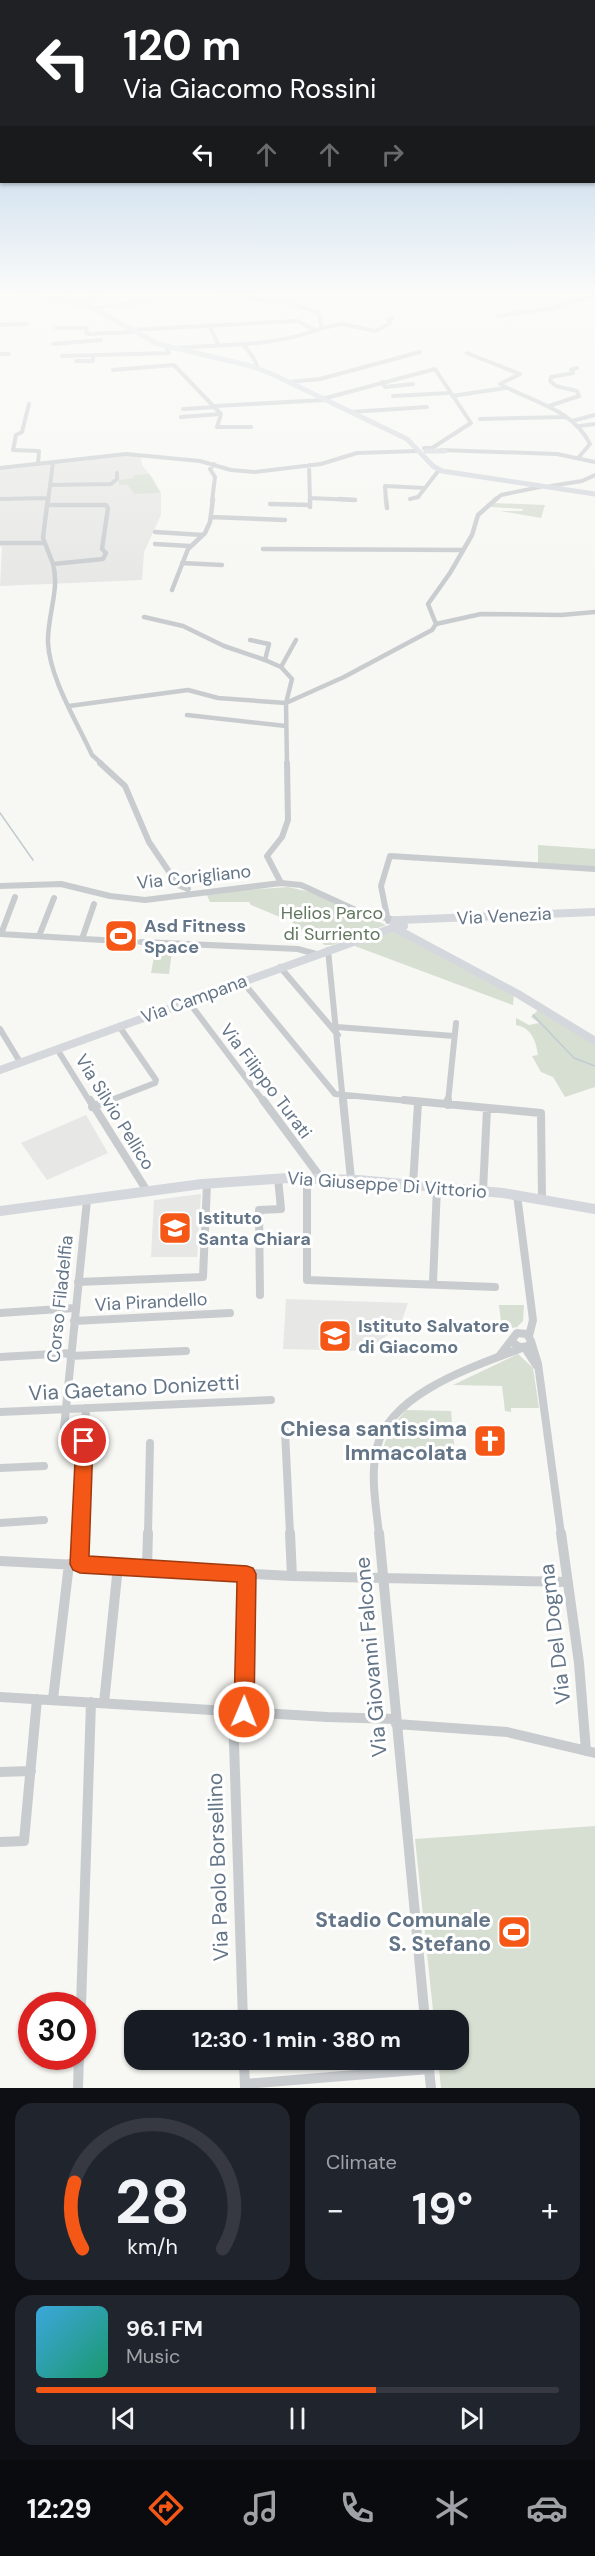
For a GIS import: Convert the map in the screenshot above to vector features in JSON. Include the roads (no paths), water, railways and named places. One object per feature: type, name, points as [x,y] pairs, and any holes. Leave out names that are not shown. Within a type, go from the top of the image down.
[{"type":"street","points":[[200,391],[221,414]]},
{"type":"street","points":[[308,391],[407,439],[424,451],[439,470],[565,489]]},
{"type":"street","points":[[183,409],[323,399],[349,391]]},
{"type":"street","points":[[407,451],[424,451],[471,423],[449,391]]},
{"type":"street","points":[[393,396],[451,395],[478,391]]},
{"type":"street","points":[[513,391],[549,406],[580,426],[590,444],[579,457]]},
{"type":"street","points":[[549,406],[579,396],[577,391]]},
{"type":"street","points":[[29,404],[22,432],[16,435],[12,450],[39,451],[38,464]]},
{"type":"street","points":[[350,412],[427,407]]},
{"type":"street","points":[[181,417],[221,414]]},
{"type":"street","points":[[221,414],[217,428],[251,427]]},
{"type":"street","points":[[572,421],[595,415]]},
{"type":"street","points":[[480,419],[564,417]]},
{"type":"street","points":[[580,426],[595,424]]},
{"type":"street","points":[[0,468],[126,454],[214,464],[231,470],[255,472],[326,462],[357,453],[407,451],[511,450],[579,457],[595,462]]},
{"type":"street","points":[[424,451],[431,462],[447,471],[536,486],[582,481],[595,475]]},
{"type":"street","points":[[53,463],[44,543],[56,575],[48,641],[50,657],[69,706],[92,755],[129,791],[144,834],[178,885],[188,890]]},
{"type":"street","points":[[172,590],[189,546],[203,535],[211,517],[215,477],[210,469],[214,464]]},
{"type":"street","points":[[270,504],[310,506],[309,465]]},
{"type":"street","points":[[410,499],[418,497],[439,470]]},
{"type":"street","points":[[50,485],[111,484],[117,479],[117,473]]},
{"type":"street","points":[[387,508],[385,486],[425,488]]},
{"type":"street","points":[[436,624],[428,604],[472,535],[478,515],[507,492],[536,486]]},
{"type":"street","points":[[549,486],[595,494]]},
{"type":"street","points":[[0,499],[48,498]]},
{"type":"street","points":[[310,498],[356,500]]},
{"type":"street","points":[[47,505],[103,504],[108,508],[102,549],[106,554],[103,559],[53,564]]},
{"type":"street","points":[[211,517],[285,520]]},
{"type":"street","points":[[155,532],[203,535]]},
{"type":"street","points":[[0,543],[44,543]]},
{"type":"street","points":[[155,544],[189,546]]},
{"type":"street","points":[[263,549],[463,550]]},
{"type":"street","points":[[182,562],[222,566]]},
{"type":"street","points":[[69,706],[188,690],[218,698],[286,703],[362,668],[427,633],[436,624],[482,614],[561,615],[595,612]]},
{"type":"street","points":[[144,617],[185,626],[212,641],[281,667],[292,679],[286,703],[288,820],[282,837],[267,856],[281,883]]},
{"type":"street","points":[[250,640],[269,644],[265,660]]},
{"type":"street","points":[[281,667],[296,640]]},
{"type":"street","points":[[188,715],[286,726]]},
{"type":"street","points":[[595,869],[390,856],[381,886],[396,925],[549,1011],[595,1041]]},
{"type":"street","name":"Via Corigliano","points":[[0,886],[61,884],[110,896],[145,900],[281,883],[301,885],[360,912],[396,925]]},
{"type":"street","points":[[172,895],[178,885]]},
{"type":"street","points":[[15,897],[0,934],[298,949],[316,954]]},
{"type":"street","points":[[39,936],[54,898]]},
{"type":"street","points":[[82,939],[94,904]]},
{"type":"street","name":"Via Venezia","points":[[414,919],[595,912]]},
{"type":"street","name":"Via Campana","points":[[0,1070],[414,919]]},
{"type":"street","points":[[329,949],[351,1179]]},
{"type":"street","points":[[280,967],[338,1035]]},
{"type":"street","points":[[242,981],[332,1092],[418,1103],[542,1113],[542,1198]]},
{"type":"street","name":"Via Filippo Turati","points":[[188,1001],[321,1178]]},
{"type":"street","points":[[448,1106],[456,1023]]},
{"type":"street","points":[[92,1107],[155,1083],[156,1080],[119,1026]]},
{"type":"street","points":[[337,1027],[454,1036]]},
{"type":"street","points":[[0,1029],[20,1062]]},
{"type":"street","name":"Via Silvio Pellico","points":[[57,1049],[147,1191]]},
{"type":"street","points":[[413,1185],[418,1103]]},
{"type":"street","points":[[483,1191],[487,1109]]},
{"type":"street","points":[[260,1294],[259,1210],[281,1209],[278,1178]]},
{"type":"street","name":"Via Giuseppe Di Vittorio","points":[[0,1211],[147,1191],[278,1178],[351,1179],[483,1191],[542,1198],[595,1209]]},
{"type":"street","points":[[308,1178],[307,1280],[495,1287]]},
{"type":"street","points":[[78,1282],[203,1277],[207,1184]]},
{"type":"street","points":[[434,1284],[437,1187]]},
{"type":"street","points":[[517,1195],[532,1316],[532,1327],[527,1343]]},
{"type":"street","name":"Corso Filadelfia","points":[[63,1438],[87,1200]]},
{"type":"street","points":[[0,1313],[75,1308]]},
{"type":"street","name":"Via Pirandello","points":[[74,1321],[231,1313]]},
{"type":"street","name":"Via Giovanni Falcone","points":[[498,1357],[532,1316]]},
{"type":"street","points":[[519,1333],[527,1343]]},
{"type":"street","points":[[512,1341],[516,1346],[527,1343]]},
{"type":"street","name":"Via Giovanni Falcone","points":[[424,2010],[374,1461],[384,1428],[413,1400],[527,1343]]},
{"type":"street","name":"Via Del Dogma","points":[[527,1343],[538,1370],[590,1752]]},
{"type":"street","points":[[0,1357],[186,1351]]},
{"type":"street","name":"Via Gaetano Donizetti","points":[[0,1412],[271,1400]]},
{"type":"street","points":[[52,1699],[74,1564],[86,1408]]},
{"type":"street","points":[[285,1431],[292,1576]]},
{"type":"street","points":[[147,1568],[150,1443]]},
{"type":"street","points":[[0,1468],[44,1466]]},
{"type":"street","points":[[0,1523],[44,1520]]},
{"type":"street","points":[[0,1561],[292,1576],[568,1582]]},
{"type":"street","points":[[104,1703],[118,1566]]},
{"type":"street","name":"Via Paolo Borsellino","points":[[243,2010],[238,1712],[247,1574]]},
{"type":"street","points":[[0,1697],[490,1730],[590,1752]]},
{"type":"street","points":[[0,1842],[24,1841],[37,1699]]},
{"type":"street","points":[[81,1992],[91,1702]]},
{"type":"street","points":[[0,1772],[31,1771]]},
{"type":"street","points":[[78,2088],[79,2070]]},
{"type":"street","points":[[244,2070],[245,2086],[379,2070]]},
{"type":"street","points":[[430,2070],[431,2088]]},
{"type":"waterway","points":[[0,813],[33,860]]},
{"type":"waterway","points":[[533,1015],[574,1058],[595,1066]]},
{"type":"place","name":"Asd Fitness Space","points":[[121,936]]},
{"type":"place","name":"Istituto Santa Chiara","points":[[175,1228]]},
{"type":"place","name":"Istituto Salvatore di Giacomo","points":[[335,1336]]},
{"type":"place","name":"Chiesa santissima Immacolata","points":[[490,1441]]},
{"type":"place","name":"Stadio Comunale S. Stefano","points":[[514,1932]]},
{"type":"park label","name":"Helios Parco di Surriento","points":[[332,923]]}]
